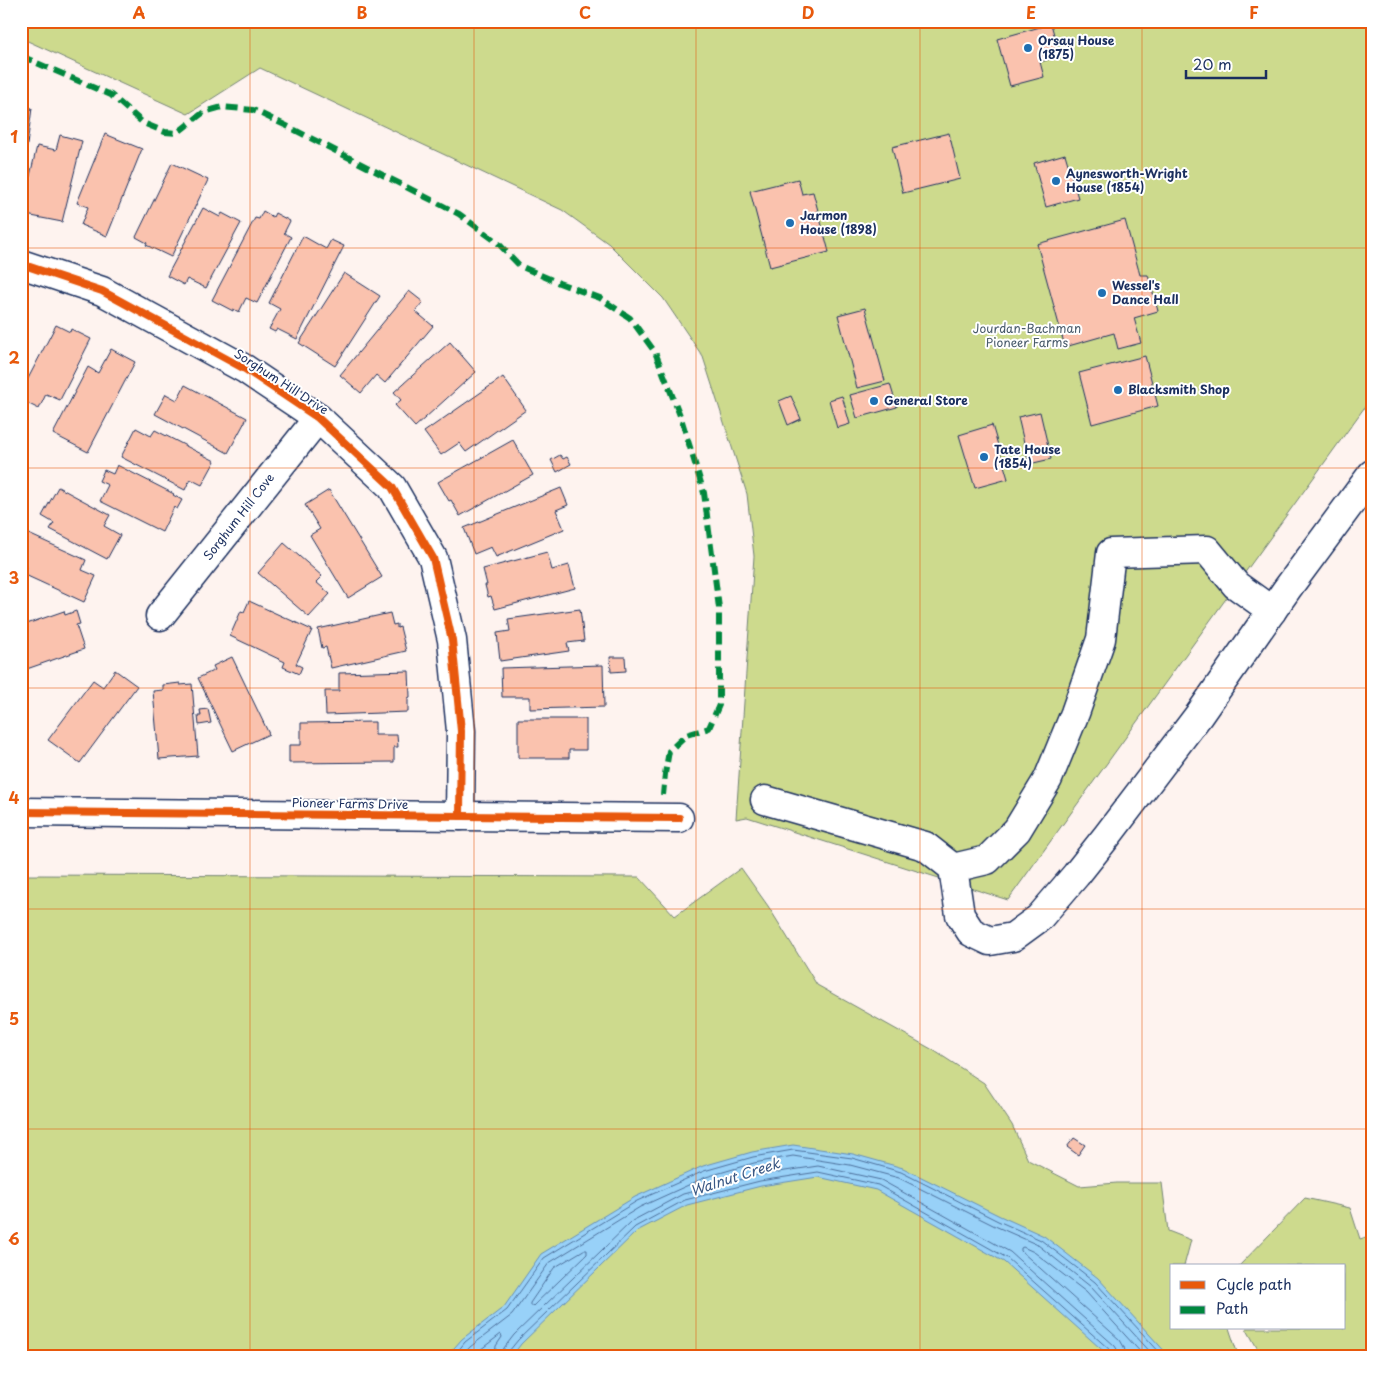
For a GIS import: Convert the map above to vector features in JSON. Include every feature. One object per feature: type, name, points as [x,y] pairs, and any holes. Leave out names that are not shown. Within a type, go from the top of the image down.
[{"type":"street","name":"Sorghum Hill Drive","points":[[21,264],[102,291],[245,369],[318,418],[392,487],[433,558],[452,640],[461,731],[460,816]]},
{"type":"street","name":"Sorghum Hill Cove","points":[[160,616],[318,418]]},
{"type":"street","points":[[765,800],[926,846],[953,868],[960,915],[971,932],[990,941],[1014,938],[1039,918],[1107,836],[1199,715],[1372,474]]},
{"type":"street","points":[[953,868],[987,860],[1017,830],[1048,779],[1102,639],[1111,553],[1207,550],[1236,585],[1272,611]]},
{"type":"street","name":"Pioneer Farms Drive","points":[[21,812],[679,818]]},
{"type":"green space","name":"Jourdan-Bachman Pioneer Farms","points":[[21,21],[1372,21],[1372,397],[1008,900],[747,817],[736,819],[754,556],[747,494],[703,357],[663,298],[609,244],[562,210],[260,68],[188,114],[21,38]]},
{"type":"green space","points":[[741,868],[768,906],[817,985],[933,1050],[984,1083],[1012,1125],[1028,1160],[1079,1186],[1117,1183],[1162,1183],[1168,1231],[1191,1240],[1185,1264],[1170,1264],[1170,1330],[1230,1330],[1237,1352],[1261,1355],[1247,1330],[1346,1330],[1346,1264],[1241,1264],[1305,1198],[1350,1208],[1360,1239],[1372,1235],[1372,1356],[21,1356],[21,875],[639,877],[675,916]]},
{"type":"water","name":"Walnut Creek","points":[[793,1145],[853,1154],[903,1168],[1044,1236],[1098,1278],[1169,1356],[1109,1356],[1004,1262],[876,1190],[818,1177],[761,1186],[687,1205],[637,1231],[521,1344],[512,1356],[447,1356],[462,1339],[504,1307],[541,1254],[635,1197],[703,1166],[752,1152]]},
{"type":"building","name":"Orsay House (1875)","points":[[1051,24],[1060,56],[1040,62],[1044,77],[1010,86],[997,39]]},
{"type":"building","points":[[21,106],[32,108],[21,189]]},
{"type":"building","points":[[949,133],[960,179],[903,193],[892,147]]},
{"type":"building","points":[[105,134],[142,149],[107,236],[81,225],[88,207],[77,203]]},
{"type":"building","points":[[60,135],[82,141],[62,222],[21,214],[37,146],[56,150]]},
{"type":"building","name":"Aynesworth-Wright House (1854)","points":[[1065,154],[1078,198],[1046,207],[1034,163]]},
{"type":"building","points":[[172,163],[208,180],[171,257],[146,245],[147,243],[136,237]]},
{"type":"building","name":"Jarmon House (1898)","points":[[798,179],[802,194],[813,192],[829,252],[770,267],[750,191]]},
{"type":"building","points":[[203,208],[220,217],[222,213],[241,223],[206,288],[187,279],[184,285],[167,276]]},
{"type":"building","points":[[263,211],[273,217],[275,213],[290,221],[284,233],[291,237],[257,303],[246,298],[239,312],[233,309],[233,311],[212,300],[255,218],[259,219]]},
{"type":"building","name":"Wessel's Dance Hall","points":[[1125,220],[1140,275],[1148,275],[1158,311],[1134,318],[1141,343],[1118,349],[1114,333],[1065,347],[1037,244]]},
{"type":"building","points":[[303,236],[326,249],[331,240],[344,246],[297,339],[277,329],[275,332],[269,329],[280,309],[269,303]]},
{"type":"building","points":[[344,273],[380,296],[335,366],[299,343]]},
{"type":"building","points":[[409,291],[423,302],[415,311],[433,326],[385,383],[376,375],[361,393],[340,375]]},
{"type":"building","points":[[865,308],[885,381],[857,388],[838,315]]},
{"type":"building","points":[[56,325],[70,332],[71,329],[91,339],[60,400],[46,394],[39,409],[21,400],[21,392]]},
{"type":"building","points":[[450,342],[476,372],[415,427],[395,405],[401,400],[394,392]]},
{"type":"building","points":[[111,349],[135,362],[88,452],[53,434],[88,367],[98,373]]},
{"type":"building","name":"Blacksmith Shop","points":[[1145,356],[1158,406],[1092,424],[1079,373]]},
{"type":"building","points":[[503,377],[526,410],[466,452],[459,443],[441,455],[424,432]]},
{"type":"building","name":"General Store","points":[[890,384],[897,407],[857,418],[850,395]]},
{"type":"building","points":[[185,385],[247,418],[228,453],[155,414],[166,394],[177,400]]},
{"type":"building","points":[[791,396],[801,419],[788,425],[779,401]]},
{"type":"building","points":[[842,396],[850,424],[837,428],[829,400]]},
{"type":"building","points":[[1040,412],[1051,459],[1029,464],[1018,417]]},
{"type":"building","name":"Tate House (1854)","points":[[992,425],[1008,479],[975,488],[959,435]]},
{"type":"building","points":[[136,428],[151,436],[155,430],[215,461],[202,485],[190,479],[185,490],[121,457]]},
{"type":"building","points":[[513,440],[533,475],[460,516],[438,482]]},
{"type":"building","points":[[560,455],[563,459],[567,457],[571,464],[557,472],[551,460]]},
{"type":"building","points":[[117,465],[182,500],[177,509],[174,507],[162,532],[100,501],[108,485],[99,481],[104,470],[113,474]]},
{"type":"building","points":[[58,487],[110,515],[104,526],[120,535],[107,559],[50,529],[54,523],[42,516]]},
{"type":"building","points":[[561,488],[568,505],[556,510],[564,529],[496,557],[491,547],[474,554],[464,528]]},
{"type":"building","points":[[329,490],[382,577],[348,598],[310,535],[320,529],[305,505]]},
{"type":"building","points":[[22,531],[86,560],[82,570],[96,576],[84,602],[23,574],[26,567],[21,565]]},
{"type":"building","points":[[284,543],[322,576],[316,582],[330,594],[309,617],[258,573]]},
{"type":"building","points":[[547,552],[552,570],[569,565],[575,588],[495,609],[491,596],[488,597],[483,569]]},
{"type":"building","points":[[249,601],[312,630],[296,664],[302,667],[299,674],[283,667],[285,662],[230,636],[241,611],[244,612]]},
{"type":"building","points":[[580,609],[584,641],[567,643],[569,651],[500,661],[497,633],[510,631],[508,619]]},
{"type":"building","points":[[64,611],[65,615],[76,611],[80,624],[76,625],[84,649],[21,671],[21,626]]},
{"type":"building","points":[[390,613],[393,625],[397,624],[397,628],[400,627],[406,651],[331,668],[326,647],[322,648],[318,629]]},
{"type":"building","points":[[232,657],[269,734],[233,751],[198,678],[215,670],[213,666]]},
{"type":"building","points":[[610,657],[625,657],[626,671],[611,672]]},
{"type":"building","points":[[603,665],[604,707],[530,709],[530,697],[502,697],[501,668]]},
{"type":"building","points":[[115,670],[137,686],[80,763],[48,740],[93,680],[103,687]]},
{"type":"building","points":[[409,671],[410,697],[408,698],[408,712],[326,715],[325,691],[339,691],[339,673]]},
{"type":"building","points":[[180,683],[180,685],[192,684],[198,756],[159,759],[153,691],[163,690],[163,685]]},
{"type":"building","points":[[208,709],[211,723],[199,725],[198,716],[201,716],[200,710]]},
{"type":"building","points":[[518,719],[586,719],[586,750],[569,750],[569,758],[518,758]]},
{"type":"building","points":[[375,722],[375,735],[397,735],[398,747],[394,747],[394,762],[289,763],[289,745],[301,745],[301,723]]},
{"type":"building","points":[[1074,1138],[1085,1145],[1078,1155],[1067,1147]]},
{"type":"marked path","points":[[21,56],[111,95],[143,123],[165,132],[177,133],[204,112],[222,107],[253,110],[459,214],[497,242],[520,266],[600,298],[630,318],[655,352],[681,418],[704,493],[719,608],[719,705],[709,728],[686,735],[669,751],[663,795]]},
{"type":"cycle path","points":[[21,264],[102,291],[245,369],[318,418],[392,487],[433,558],[452,640],[461,731],[460,816]]},
{"type":"cycle path","points":[[21,812],[679,818]]},
{"type":"place","name":"Orsay House (1875)","points":[[1028,48]]},
{"type":"place","name":"Aynesworth-Wright House (1854)","points":[[1056,181]]},
{"type":"place","name":"Jarmon House (1898)","points":[[790,223]]},
{"type":"place","name":"Wessel's Dance Hall","points":[[1102,293]]},
{"type":"place","name":"Blacksmith Shop","points":[[1118,390]]},
{"type":"place","name":"General Store","points":[[874,401]]},
{"type":"place","name":"Tate House (1854)","points":[[984,457]]}]
